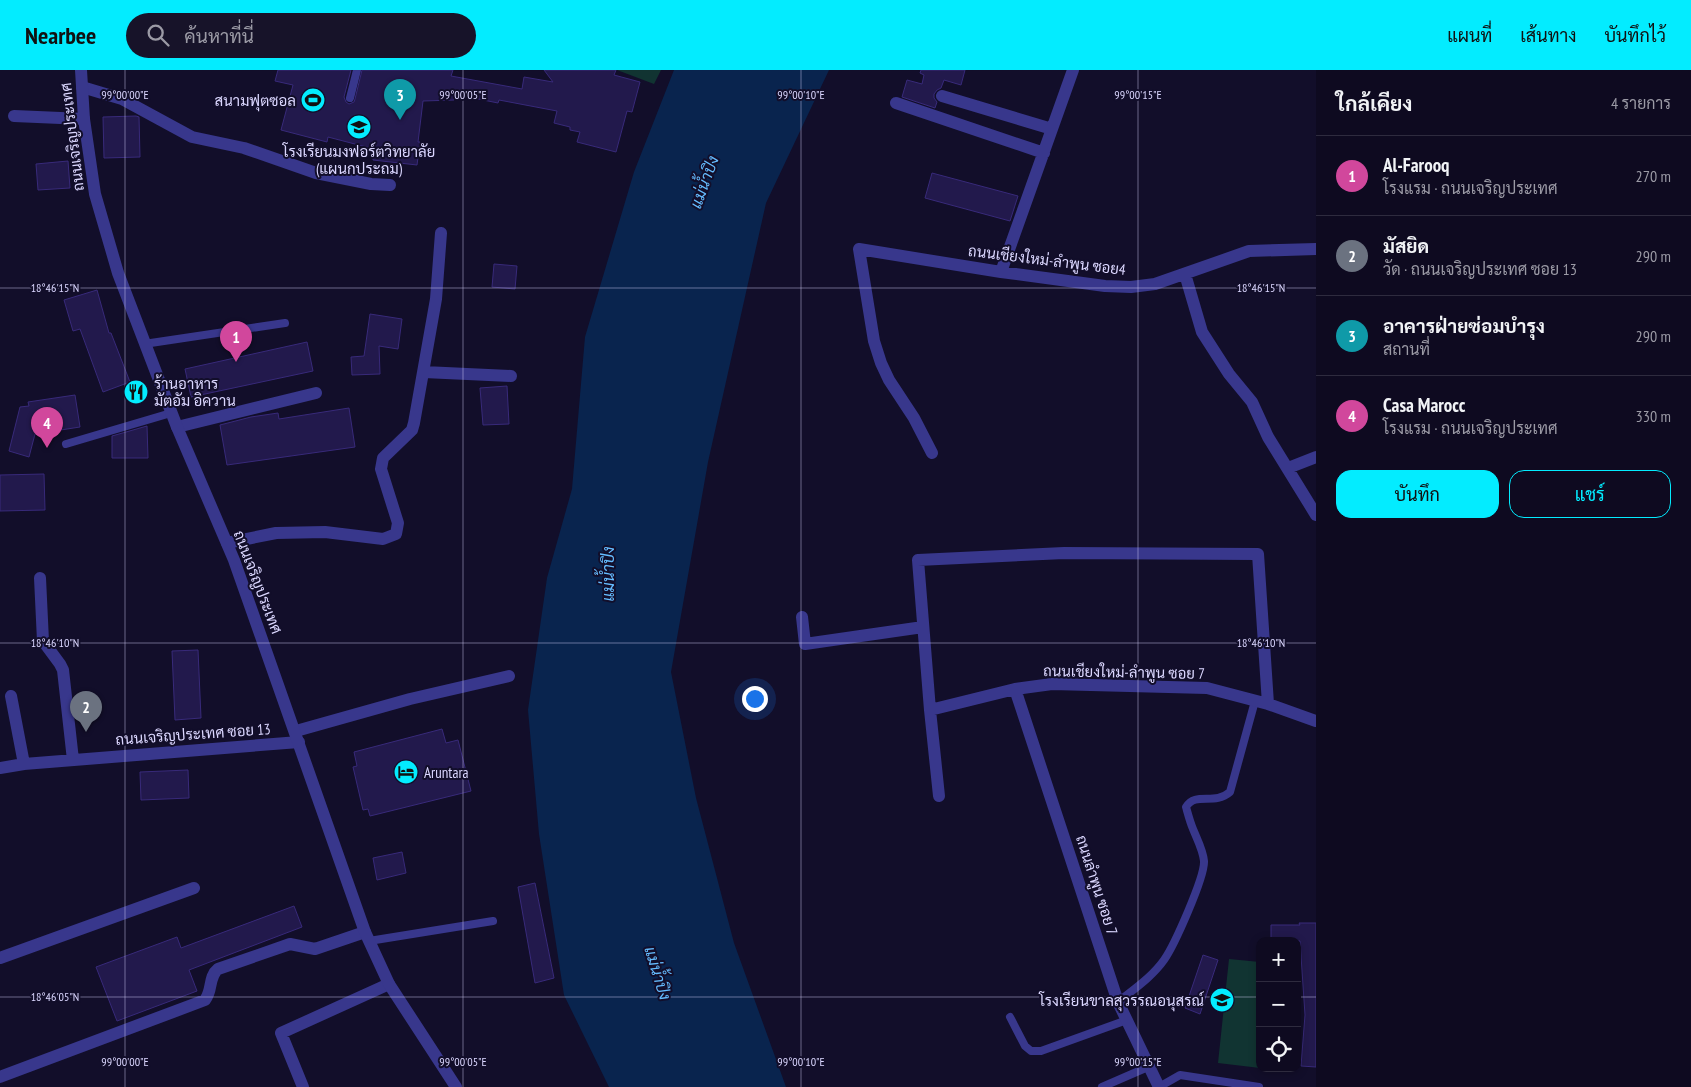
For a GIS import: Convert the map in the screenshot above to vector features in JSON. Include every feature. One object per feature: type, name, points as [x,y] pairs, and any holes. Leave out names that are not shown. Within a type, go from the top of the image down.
[{"type":"street","name":"ถนนเจริญประเทศ","points":[[81,70],[84,119],[95,194],[118,273],[144,344],[177,428],[234,560],[367,936],[389,984],[456,1087]]},
{"type":"street","points":[[1001,272],[1073,70]]},
{"type":"street","points":[[82,86],[122,99],[192,137],[244,148],[316,173],[372,184],[390,185]]},
{"type":"street","points":[[942,96],[1052,129]]},
{"type":"street","points":[[896,103],[1044,153]]},
{"type":"street","points":[[14,116],[84,119]]},
{"type":"street","points":[[226,543],[276,533],[326,532],[383,538],[396,534],[398,524],[381,469],[381,463],[383,458],[412,430],[436,299],[441,233]]},
{"type":"street","name":"ถนนเชียงใหม่-ลำพูน ซอย4","points":[[932,452],[914,418],[880,363],[874,341],[859,249],[1001,272],[1105,286],[1131,287],[1155,284],[1249,251],[1316,249]]},
{"type":"street","points":[[1185,274],[1202,332],[1229,374],[1252,402],[1268,437],[1316,515]]},
{"type":"street","points":[[424,372],[511,376]]},
{"type":"street","points":[[177,428],[316,393]]},
{"type":"street","points":[[1288,468],[1316,457]]},
{"type":"street","points":[[939,796],[918,560],[1064,553],[1258,554],[1268,704]]},
{"type":"street","points":[[40,578],[43,641],[63,670],[73,760]]},
{"type":"street","points":[[802,617],[805,644],[923,627]]},
{"type":"street","name":"ถนนเจริญประเทศ ซอย 13","points":[[0,768],[297,737],[410,699],[509,676]]},
{"type":"street","name":"ถนนเชียงใหม่-ลำพูน ซอย 7","points":[[930,710],[1016,689],[1052,684],[1207,688],[1268,704],[1316,721]]},
{"type":"street","name":"ถนนลำพูน ซอย 7","points":[[1016,689],[1118,1002],[1159,1087]]},
{"type":"street","points":[[11,696],[24,764]]},
{"type":"street","points":[[0,958],[194,888]]},
{"type":"street","points":[[0,1077],[205,1000],[209,994],[212,976],[218,969],[290,944],[315,949],[367,936]]},
{"type":"street","points":[[303,1087],[280,1033],[389,984]]},
{"type":"lane","points":[[350,98],[357,70]]},
{"type":"lane","points":[[144,344],[285,323]]},
{"type":"lane","points":[[66,444],[171,413]]},
{"type":"lane","points":[[1118,1002],[1142,983],[1164,960],[1185,918],[1202,875],[1204,863],[1203,853],[1186,806],[1189,801],[1194,799],[1217,799],[1224,797],[1230,792],[1255,701]]},
{"type":"lane","points":[[367,936],[493,921]]},
{"type":"lane","points":[[1010,1017],[1025,1046],[1031,1051],[1040,1051],[1127,1020]]},
{"type":"lane","points":[[1102,1087],[1148,1067]]},
{"type":"lane","points":[[1159,1087],[1180,1075],[1259,1087]]},
{"type":"green space","points":[[617,70],[661,70],[654,84]]},
{"type":"green space","points":[[1229,959],[1256,962],[1256,1068],[1218,1063]]},
{"type":"water","name":"แม่น้ำปิง","points":[[674,70],[829,70],[766,203],[708,462],[671,672],[696,798],[734,943],[786,1087],[609,1087],[564,995],[539,834],[528,710],[547,578],[572,489],[585,337],[634,172]]},
{"type":"building","name":"โรงเรียนมงฟอร์ตวิทยาลัย (แผนกประถม)","points":[[278,70],[351,70],[344,97],[349,104],[354,102],[362,70],[453,70],[451,76],[522,89],[524,77],[553,82],[544,70],[616,70],[614,75],[640,82],[632,112],[627,111],[616,152],[577,142],[580,132],[554,123],[557,111],[499,100],[498,103],[454,94],[454,100],[423,101],[417,165],[373,160],[374,149],[328,137],[327,142],[281,130],[293,85],[275,81]]},
{"type":"building","points":[[921,70],[965,70],[961,85],[944,80],[941,88],[934,94],[937,102],[935,108],[902,97],[907,80],[922,84],[924,75],[920,73]]},
{"type":"building","points":[[103,117],[139,117],[140,157],[104,158]]},
{"type":"building","points":[[68,161],[70,188],[38,190],[36,164]]},
{"type":"building","points":[[932,173],[1018,196],[1010,221],[925,198]]},
{"type":"building","points":[[494,264],[517,266],[515,289],[492,287]]},
{"type":"building","points":[[97,290],[109,333],[111,333],[130,382],[103,392],[80,329],[73,331],[64,300]]},
{"type":"building","points":[[370,314],[402,319],[398,349],[379,346],[380,374],[352,375],[351,357],[364,356]]},
{"type":"building","points":[[307,342],[313,371],[191,397],[185,369]]},
{"type":"building","points":[[507,386],[509,424],[483,425],[480,388]]},
{"type":"building","points":[[75,395],[80,427],[35,434],[29,457],[9,451],[20,407],[29,406],[28,402]]},
{"type":"building","points":[[349,408],[355,447],[227,465],[220,425],[251,417],[278,413],[279,419]]},
{"type":"building","points":[[147,426],[148,458],[112,458],[112,436]]},
{"type":"building","points":[[44,474],[45,510],[0,511],[0,475]]},
{"type":"building","points":[[198,650],[201,718],[175,720],[172,651]]},
{"type":"building","points":[[442,729],[446,743],[458,740],[471,791],[370,816],[368,809],[363,810],[353,767],[357,766],[354,752]]},
{"type":"building","points":[[188,770],[189,798],[141,800],[140,772]]},
{"type":"building","points":[[402,852],[406,873],[377,880],[373,858]]},
{"type":"building","points":[[535,883],[554,978],[535,983],[518,887]]},
{"type":"building","points":[[294,906],[302,927],[189,970],[197,991],[117,1021],[96,967],[177,937],[181,948]]},
{"type":"building","points":[[1299,923],[1316,923],[1316,1067],[1301,1066],[1305,1015],[1301,937],[1271,937],[1271,925],[1300,925]]},
{"type":"building","points":[[1203,955],[1218,960],[1200,1014],[1185,1008]]},
{"type":"place","name":"สนามฟุตซอล","points":[[313,100]]},
{"type":"place","name":"อาคารฝ่ายซ่อมบำรุง","points":[[400,120]]},
{"type":"place","name":"โรงเรียนมงฟอร์ตวิทยาลัย (แผนกประถม)","points":[[359,127]]},
{"type":"place","name":"Al-Farooq","points":[[236,362]]},
{"type":"place","name":"ร้านอาหาร มัตอัม อิควาน","points":[[136,392]]},
{"type":"place","name":"Casa Marocc","points":[[47,448]]},
{"type":"place","name":"มัสยิด","points":[[86,732]]},
{"type":"place","name":"Aruntara","points":[[406,772]]},
{"type":"place","name":"โรงเรียนขาลสุวรรณอนุสรณ์","points":[[1222,1000]]}]
